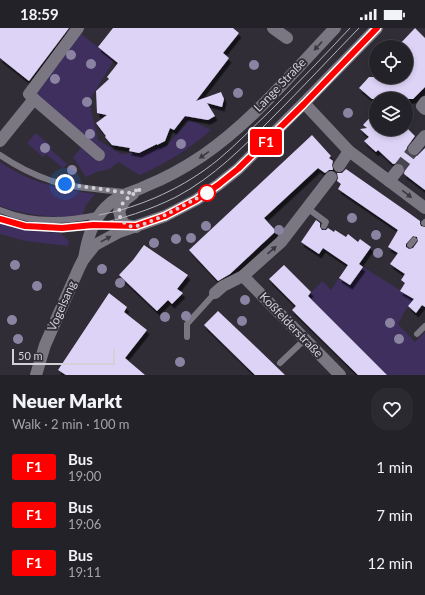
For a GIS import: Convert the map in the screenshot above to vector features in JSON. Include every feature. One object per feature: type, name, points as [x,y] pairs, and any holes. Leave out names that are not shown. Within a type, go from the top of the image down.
[{"type":"street","points":[[78,28],[29,94],[99,155]]},
{"type":"street","points":[[274,28],[287,38]]},
{"type":"street","name":"Lange Straße","points":[[83,260],[87,241],[96,220],[106,206],[115,199],[141,189],[185,168],[218,145],[252,115],[335,28]]},
{"type":"street","points":[[83,260],[95,245],[113,235],[132,226],[165,216],[196,200],[218,185],[238,169],[304,104],[376,28]]},
{"type":"street","points":[[0,141],[34,99]]},
{"type":"street","points":[[425,102],[422,106],[425,109]]},
{"type":"street","points":[[304,104],[349,151],[425,208]]},
{"type":"street","points":[[414,149],[425,136]]},
{"type":"street","points":[[339,166],[349,151]]},
{"type":"street","points":[[389,181],[398,170]]},
{"type":"street","points":[[215,293],[223,286],[243,276],[281,242],[331,177]]},
{"type":"street","name":"Lange Straße","points":[[132,226],[125,225],[121,219],[119,211],[125,200],[141,189]]},
{"type":"street","name":"Vogelsang","points":[[36,375],[45,345],[83,260]]},
{"type":"street","name":"Koßfelderstraße","points":[[243,276],[340,375]]},
{"type":"lane","points":[[0,156],[24,170],[53,182],[128,193]]},
{"type":"lane","points":[[307,208],[326,222],[324,226]]},
{"type":"lane","points":[[0,210],[13,215],[32,219],[96,220],[132,226]]},
{"type":"lane","points":[[0,219],[25,226],[62,228],[96,220]]},
{"type":"lane","points":[[187,337],[187,324],[215,293]]},
{"type":"lane","points":[[416,334],[425,326]]},
{"type":"lane","points":[[280,363],[300,344]]},
{"type":"shaded area","points":[[76,30],[114,60],[89,101],[98,140],[121,154],[143,152],[167,145],[190,120],[211,130],[177,155],[140,175],[118,162],[110,169],[97,172],[86,177],[73,157],[81,148],[34,99],[38,94],[33,89]]},
{"type":"shaded area","points":[[36,133],[52,147],[50,149],[67,164],[63,168],[46,154],[43,157],[27,143]]},
{"type":"shaded area","points":[[0,162],[34,180],[69,190],[95,194],[86,205],[82,216],[44,216],[0,206]]},
{"type":"shaded area","points":[[0,223],[29,231],[60,233],[69,241],[68,246],[25,241],[0,234]]},
{"type":"shaded area","points":[[363,267],[414,299],[398,324],[415,342],[425,332],[425,375],[387,375],[308,296],[322,281],[331,290],[339,278],[350,285]]},
{"type":"building","points":[[0,28],[69,28],[29,81],[0,58]]},
{"type":"building","points":[[113,28],[233,28],[239,33],[223,53],[229,58],[196,101],[221,92],[224,99],[222,107],[207,103],[215,116],[208,120],[185,116],[174,130],[170,128],[165,141],[139,153],[129,151],[130,148],[112,145],[96,123],[107,115],[97,113],[96,91],[109,79],[107,77],[118,63],[98,47]]},
{"type":"building","points":[[415,28],[425,38],[425,87],[413,99],[413,92],[369,92],[369,96],[359,88],[369,77],[369,84],[413,84],[413,40],[404,40]]},
{"type":"building","points":[[369,119],[369,136],[413,136],[413,134],[415,136],[407,147],[407,152],[409,155],[417,156],[425,148],[425,190],[404,174],[405,168],[402,164],[393,164],[378,150],[376,152],[364,141],[369,137],[360,129],[367,128],[363,125]]},
{"type":"building","points":[[312,135],[331,156],[329,158],[333,161],[333,170],[329,170],[325,173],[318,168],[264,218],[276,231],[230,274],[218,281],[189,250]]},
{"type":"building","points":[[346,169],[420,221],[421,226],[425,227],[425,307],[422,305],[416,313],[408,306],[414,299],[400,291],[405,283],[401,280],[405,274],[390,264],[398,253],[388,247],[398,230],[338,189],[341,184],[337,181],[337,173],[342,173]],"holes":[[[413,236],[417,237],[418,241],[413,248],[409,249],[406,247],[406,244]]]},
{"type":"building","points":[[316,220],[320,223],[322,230],[326,230],[328,228],[334,232],[335,230],[346,237],[348,234],[358,242],[360,239],[371,247],[359,264],[363,267],[350,285],[339,278],[348,265],[323,248],[319,254],[301,242]]},
{"type":"building","points":[[144,245],[188,275],[177,289],[183,293],[172,304],[168,300],[157,311],[119,275]]},
{"type":"building","points":[[284,265],[311,292],[308,296],[387,375],[358,375],[292,310],[296,306],[269,279]]},
{"type":"building","points":[[109,293],[127,307],[124,312],[147,330],[125,358],[145,375],[66,375],[58,370]]},
{"type":"building","points":[[218,311],[285,375],[255,375],[204,325]]},
{"type":"tunnel","points":[[398,170],[414,149]]},
{"type":"tram line","points":[[99,215],[131,207],[147,201],[177,187],[206,169],[219,159],[270,111],[350,28]]},
{"type":"tram line","points":[[93,225],[125,217],[156,206],[176,197],[203,180],[250,140],[359,28]]},
{"type":"bus line","name":"F1","points":[[0,219],[25,226],[62,228],[93,225],[136,226],[165,216],[196,200],[238,169],[265,144],[377,28]]},
{"type":"route","points":[[65,184],[128,193],[141,189],[125,200],[120,207],[119,211],[121,219],[125,225],[128,226],[136,226],[165,216],[207,193]]}]
